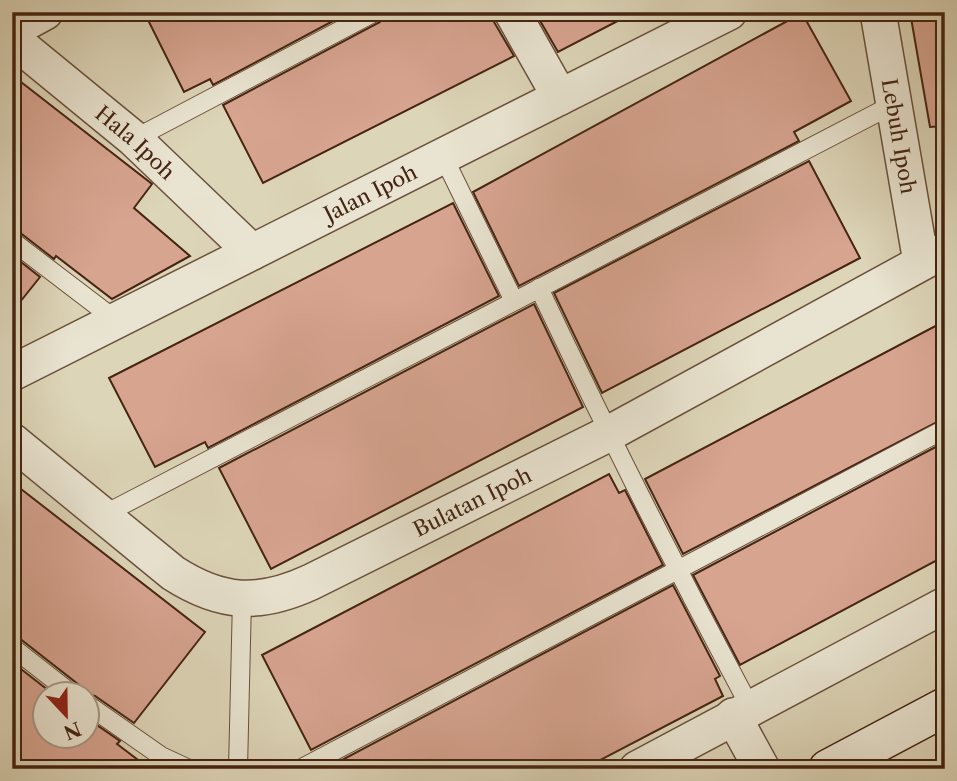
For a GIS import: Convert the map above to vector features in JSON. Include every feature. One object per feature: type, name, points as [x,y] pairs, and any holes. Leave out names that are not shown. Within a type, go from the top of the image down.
[{"type":"main road","points":[[828,769],[945,707]]},
{"type":"street","points":[[12,30],[45,12]]},
{"type":"street","points":[[512,12],[560,97]]},
{"type":"street","name":"Jalan Ipoh","points":[[12,373],[729,12]]},
{"type":"street","name":"Lebuh Ipoh","points":[[878,12],[894,104],[933,256]]},
{"type":"street","name":"Hala Ipoh","points":[[12,39],[134,139],[252,252]]},
{"type":"street","name":"Bulatan Ipoh","points":[[12,441],[173,573],[220,596],[266,598],[287,593],[608,434],[933,256]]},
{"type":"street","points":[[637,769],[945,605]]},
{"type":"street","points":[[741,712],[762,769]]},
{"type":"lane","points":[[134,139],[375,12]]},
{"type":"lane","points":[[103,515],[894,104]]},
{"type":"lane","points":[[443,156],[514,301]]},
{"type":"lane","points":[[12,241],[117,321]]},
{"type":"lane","points":[[539,288],[608,434],[678,571],[741,712]]},
{"type":"lane","points":[[300,769],[945,429]]},
{"type":"lane","points":[[238,769],[242,599]]},
{"type":"lane","points":[[12,647],[54,680]]},
{"type":"lane","points":[[102,715],[161,757],[189,769]]},
{"type":"building","points":[[144,12],[350,12],[213,85],[210,79],[184,92]]},
{"type":"building","points":[[386,12],[492,12],[494,22],[514,56],[263,183],[223,105],[380,22]]},
{"type":"building","points":[[535,12],[635,12],[558,52]]},
{"type":"building","points":[[910,12],[945,12],[945,126],[930,127]]},
{"type":"building","points":[[802,13],[851,101],[794,132],[799,141],[519,286],[473,192]]},
{"type":"building","points":[[12,75],[152,184],[134,208],[190,256],[112,299],[56,256],[54,259],[19,232],[12,230]]},
{"type":"building","points":[[809,161],[860,258],[602,393],[554,293]]},
{"type":"building","points":[[453,203],[499,296],[208,448],[205,442],[155,467],[109,378]]},
{"type":"building","points":[[12,255],[40,277],[12,312]]},
{"type":"building","points":[[534,304],[583,407],[271,569],[219,468]]},
{"type":"building","points":[[945,321],[945,418],[683,554],[645,479]]},
{"type":"building","points":[[945,442],[945,556],[740,665],[693,575]]},
{"type":"building","points":[[609,474],[619,493],[625,490],[663,565],[311,750],[262,655]]},
{"type":"building","points":[[12,482],[205,632],[134,723],[102,701],[102,680],[73,680],[19,638],[12,636]]},
{"type":"building","points":[[673,585],[720,676],[715,679],[723,696],[583,769],[325,769]]},
{"type":"building","points":[[12,662],[35,680],[32,680],[32,750],[102,750],[102,729],[120,741],[117,744],[150,769],[12,769]]}]
